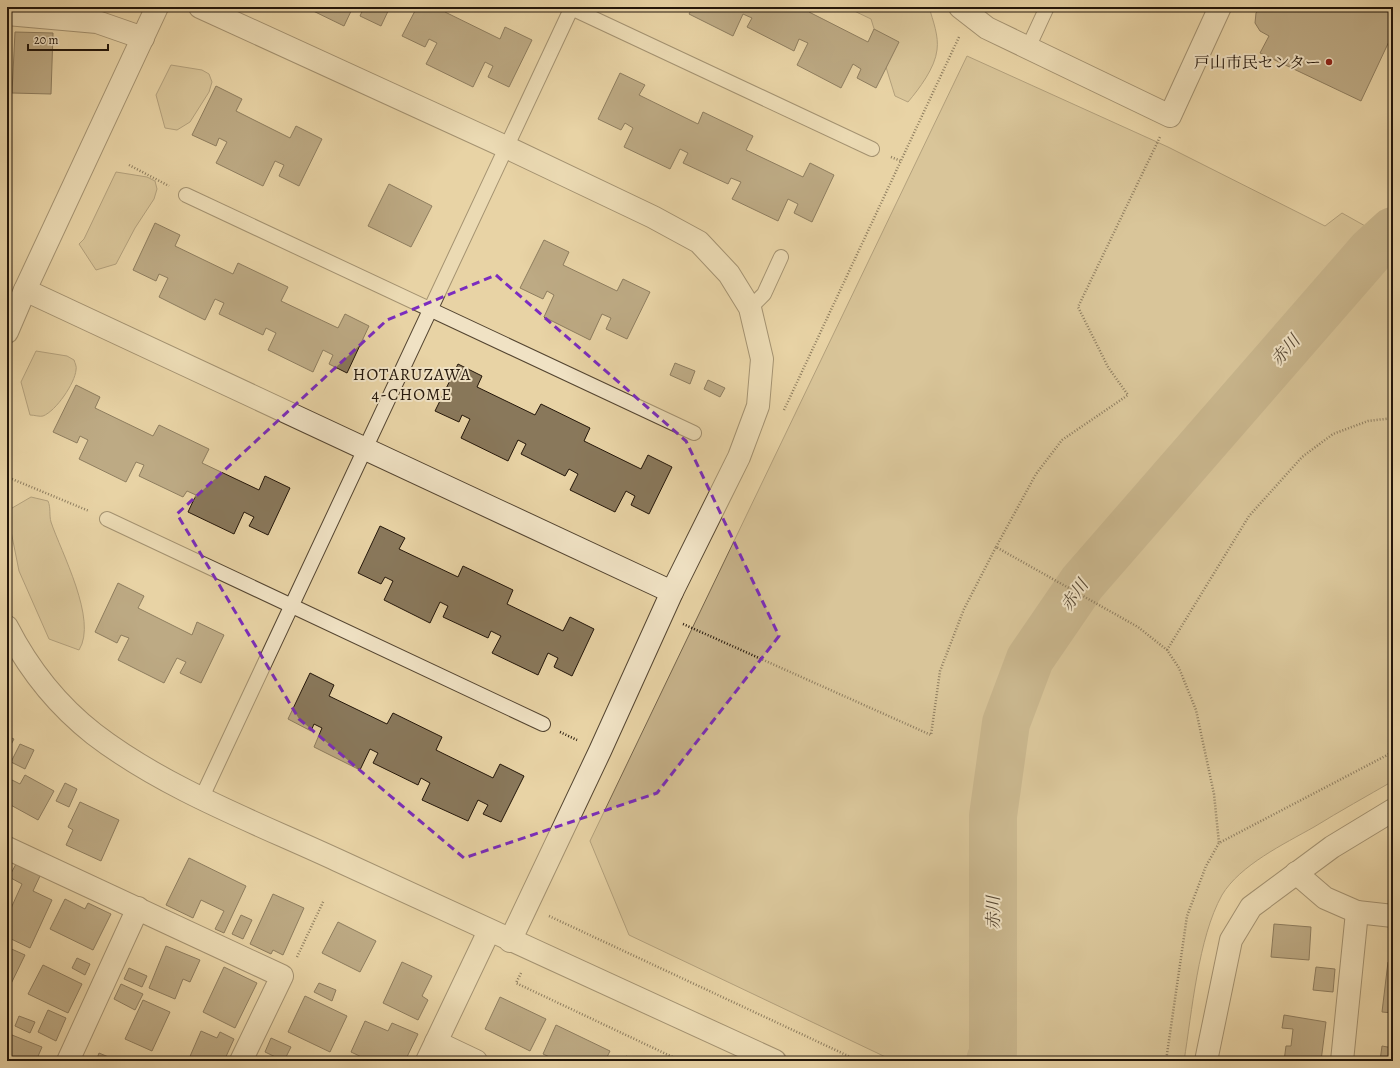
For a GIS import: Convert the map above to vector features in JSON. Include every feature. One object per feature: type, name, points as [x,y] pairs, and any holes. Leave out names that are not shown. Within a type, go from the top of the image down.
[{"type":"street","points":[[7,332],[25,290],[157,7]]},
{"type":"street","points":[[200,7],[506,147],[653,217],[699,242],[729,274],[750,308],[762,359],[758,406],[739,457],[672,592],[600,751],[510,941]]},
{"type":"street","points":[[960,7],[987,28],[1170,116],[1220,7]]},
{"type":"street","points":[[20,12],[98,22],[143,38]]},
{"type":"street","points":[[25,290],[672,592]]},
{"type":"street","points":[[7,627],[19,650],[51,695],[94,733],[144,768],[202,797],[510,941],[775,1061]]},
{"type":"street","points":[[1206,1061],[1231,940],[1251,907],[1332,847],[1393,810]]},
{"type":"street","points":[[7,848],[282,976],[241,1061]]},
{"type":"street","points":[[1296,873],[1325,898],[1357,912],[1393,916]]},
{"type":"street","points":[[68,1061],[138,908]]},
{"type":"street","points":[[1342,1061],[1357,912]]},
{"type":"street","points":[[476,1061],[432,1052],[489,931]]},
{"type":"lane","points":[[202,797],[366,449],[571,7],[872,149]]},
{"type":"lane","points":[[1028,48],[1047,7]]},
{"type":"lane","points":[[186,195],[430,311],[694,433]]},
{"type":"lane","points":[[750,308],[764,294],[781,257]]},
{"type":"lane","points":[[107,519],[293,605],[543,724]]},
{"type":"path","points":[[683,624],[931,735],[940,671],[964,609],[1036,474],[1062,440],[1128,395],[1108,367],[1078,307],[1170,116]]},
{"type":"path","points":[[129,165],[186,195]]},
{"type":"path","points":[[1167,650],[1249,516],[1302,457],[1333,434],[1368,421],[1393,418]]},
{"type":"path","points":[[12,479],[107,519]]},
{"type":"path","points":[[996,547],[1138,627],[1167,650],[1179,668],[1196,710],[1214,794],[1219,843]]},
{"type":"path","points":[[1166,1061],[1187,916],[1206,866],[1219,843],[1393,752]]},
{"type":"path","points":[[282,976],[293,964],[324,900]]},
{"type":"path","points":[[547,915],[859,1061]]},
{"type":"path","points":[[530,950],[516,983],[681,1061]]},
{"type":"highlighted area","points":[[496,275],[686,441],[779,636],[657,793],[464,858],[299,719],[177,514],[387,320]]},
{"type":"shaded area","points":[[832,7],[929,7],[937,39],[936,57],[926,78],[908,102],[895,96],[871,19],[848,8]]},
{"type":"shaded area","points":[[967,56],[1168,147],[1325,226],[1342,213],[1393,239],[1393,781],[1276,848],[1251,865],[1230,884],[1222,895],[1207,932],[1193,998],[1184,1061],[894,1061],[629,935],[590,841]]},
{"type":"shaded area","points":[[171,65],[202,70],[209,74],[212,82],[209,92],[190,122],[177,130],[165,128],[156,95]]},
{"type":"shaded area","points":[[116,172],[147,177],[155,181],[157,189],[154,199],[135,228],[116,264],[96,270],[79,244],[84,239]]},
{"type":"shaded area","points":[[36,351],[67,356],[74,360],[76,368],[75,376],[69,389],[54,409],[43,416],[30,415],[21,382]]},
{"type":"shaded area","points":[[31,497],[48,501],[51,522],[76,586],[84,622],[84,637],[79,650],[49,639],[19,571],[7,511]]},
{"type":"building","points":[[305,7],[353,7],[344,26]]},
{"type":"building","points":[[364,7],[390,7],[381,26],[360,16]]},
{"type":"building","points":[[417,7],[448,7],[445,12],[500,39],[505,27],[532,40],[509,87],[488,77],[493,66],[485,62],[473,87],[426,64],[437,43],[429,39],[425,47],[402,36]]},
{"type":"building","points":[[693,7],[811,7],[809,12],[868,42],[874,29],[899,42],[876,88],[857,78],[861,69],[853,64],[841,88],[797,65],[808,43],[799,39],[794,51],[747,27],[752,18],[743,14],[733,36],[689,14]]},
{"type":"building","name":"戸山市民センター","points":[[1260,7],[1393,7],[1393,33],[1361,101],[1260,53],[1269,36],[1260,31],[1255,23],[1256,13]]},
{"type":"building","points":[[15,32],[53,33],[51,94],[12,93]]},
{"type":"building","points":[[620,73],[645,85],[639,95],[698,124],[703,112],[753,136],[746,150],[803,177],[810,163],[834,175],[812,222],[794,213],[798,204],[788,199],[778,221],[732,199],[741,182],[731,178],[728,184],[683,163],[688,153],[680,149],[670,169],[624,147],[633,128],[625,123],[621,130],[598,119]]},
{"type":"building","points":[[216,86],[242,99],[236,111],[290,138],[296,126],[322,139],[299,186],[279,176],[284,165],[275,161],[263,186],[216,163],[227,142],[219,138],[216,146],[192,135]]},
{"type":"building","points":[[389,184],[432,206],[411,247],[368,226]]},
{"type":"building","points":[[155,223],[180,235],[175,246],[233,274],[238,263],[288,287],[281,301],[338,328],[345,314],[369,326],[347,373],[329,364],[333,355],[323,350],[313,372],[268,350],[276,333],[266,328],[263,335],[219,314],[224,303],[215,299],[205,320],[159,297],[168,278],[159,274],[156,281],[133,270]]},
{"type":"building","points":[[544,240],[569,252],[563,265],[617,291],[623,279],[650,292],[627,339],[606,329],[611,318],[602,314],[590,340],[544,317],[554,295],[547,291],[543,299],[520,288]]},
{"type":"building","points":[[675,363],[695,371],[690,384],[670,375]]},
{"type":"building","points":[[458,364],[482,376],[477,387],[535,415],[541,404],[590,428],[584,441],[641,469],[648,455],[672,467],[649,514],[631,505],[635,496],[626,491],[615,512],[570,490],[578,474],[569,469],[565,476],[521,454],[526,444],[518,440],[508,461],[461,438],[470,419],[462,415],[459,422],[435,411]]},
{"type":"building","points":[[708,380],[725,388],[720,397],[704,389]]},
{"type":"building","points":[[76,385],[100,397],[95,408],[153,436],[159,425],[209,449],[202,463],[259,490],[265,476],[290,488],[268,535],[249,526],[254,517],[244,512],[234,534],[188,512],[196,495],[187,491],[183,497],[139,476],[144,465],[136,462],[126,482],[79,459],[88,440],[80,436],[77,443],[53,432]]},
{"type":"building","points":[[380,526],[405,538],[399,549],[458,577],[463,566],[513,590],[507,604],[563,631],[570,617],[594,629],[572,676],[554,667],[558,658],[548,653],[538,675],[492,653],[501,636],[491,631],[488,638],[443,617],[448,606],[440,602],[430,623],[384,600],[393,581],[385,577],[381,584],[358,573]]},
{"type":"building","points":[[118,583],[144,596],[138,608],[192,635],[197,622],[224,635],[201,683],[180,673],[186,662],[177,658],[164,683],[118,660],[129,638],[121,635],[117,643],[95,632]]},
{"type":"building","points":[[310,673],[334,685],[329,696],[387,724],[393,713],[442,737],[436,750],[493,778],[500,764],[524,776],[501,822],[483,814],[488,805],[478,800],[468,821],[422,800],[430,783],[421,778],[418,785],[373,763],[378,753],[370,749],[360,770],[314,747],[322,728],[314,724],[311,731],[288,719]]},
{"type":"building","points":[[7,736],[14,739],[7,752]]},
{"type":"building","points":[[20,744],[34,750],[25,769],[11,762]]},
{"type":"building","points":[[25,775],[54,791],[38,820],[7,803],[7,785],[10,779],[20,784]]},
{"type":"building","points":[[65,783],[77,789],[69,807],[56,801]]},
{"type":"building","points":[[80,802],[119,820],[101,861],[66,845],[73,830],[68,827]]},
{"type":"building","points":[[189,858],[246,886],[224,933],[215,929],[224,911],[201,900],[193,918],[166,905]]},
{"type":"building","points":[[16,864],[40,876],[33,891],[52,900],[30,948],[7,937],[7,917],[22,884],[9,877]]},
{"type":"building","points":[[273,894],[304,908],[283,955],[273,950],[271,954],[250,944]]},
{"type":"building","points":[[65,899],[85,909],[88,903],[111,914],[93,950],[50,929]]},
{"type":"building","points":[[241,915],[252,920],[243,939],[232,934]]},
{"type":"building","points":[[338,922],[376,941],[360,972],[322,953]]},
{"type":"building","points":[[1274,924],[1311,927],[1309,960],[1271,957]]},
{"type":"building","points":[[166,946],[200,960],[190,982],[183,979],[175,999],[149,988]]},
{"type":"building","points":[[7,947],[25,955],[7,992]]},
{"type":"building","points":[[77,958],[90,964],[85,975],[72,968]]},
{"type":"building","points":[[402,962],[432,976],[422,996],[428,1000],[418,1020],[383,1003]]},
{"type":"building","points":[[1388,962],[1393,962],[1393,1013],[1382,1012]]},
{"type":"building","points":[[43,965],[82,984],[68,1013],[28,994]]},
{"type":"building","points":[[224,967],[257,983],[235,1028],[203,1012]]},
{"type":"building","points":[[1316,967],[1335,969],[1333,992],[1313,990]]},
{"type":"building","points":[[129,968],[147,976],[142,987],[124,979]]},
{"type":"building","points":[[319,983],[336,990],[332,1001],[314,992]]},
{"type":"building","points":[[121,984],[143,994],[135,1010],[114,999]]},
{"type":"building","points":[[305,996],[347,1016],[330,1052],[288,1032]]},
{"type":"building","points":[[500,997],[546,1019],[530,1051],[485,1029]]},
{"type":"building","points":[[143,1000],[170,1012],[152,1051],[125,1039]]},
{"type":"building","points":[[48,1010],[66,1018],[56,1041],[38,1032]]},
{"type":"building","points":[[1284,1015],[1326,1022],[1321,1061],[1284,1061],[1286,1046],[1291,1046],[1293,1029],[1282,1028]]},
{"type":"building","points":[[19,1016],[35,1022],[30,1033],[15,1026]]},
{"type":"building","points":[[365,1021],[388,1031],[392,1023],[418,1034],[405,1061],[370,1061],[351,1052]]},
{"type":"building","points":[[556,1025],[610,1051],[605,1061],[558,1061],[543,1054]]},
{"type":"building","points":[[201,1031],[217,1038],[220,1032],[234,1039],[224,1061],[188,1061]]},
{"type":"building","points":[[7,1033],[42,1047],[36,1061],[7,1061]]},
{"type":"building","points":[[271,1038],[291,1047],[284,1061],[265,1052]]},
{"type":"building","points":[[1382,1046],[1393,1048],[1393,1061],[1380,1061]]},
{"type":"building","points":[[99,1053],[118,1061],[96,1061]]},
{"type":"building","points":[[626,1056],[636,1061],[624,1061]]},
{"type":"waterway","name":"赤川","points":[[990,1061],[993,1053],[993,816],[1006,723],[1030,659],[1082,583],[1371,251],[1393,231]]},
{"type":"place","name":"戸山市民センター","points":[[1329,62]]},
{"type":"district","name":"HOTARUZAWA 4-CHOME","points":[[412,384]]}]
